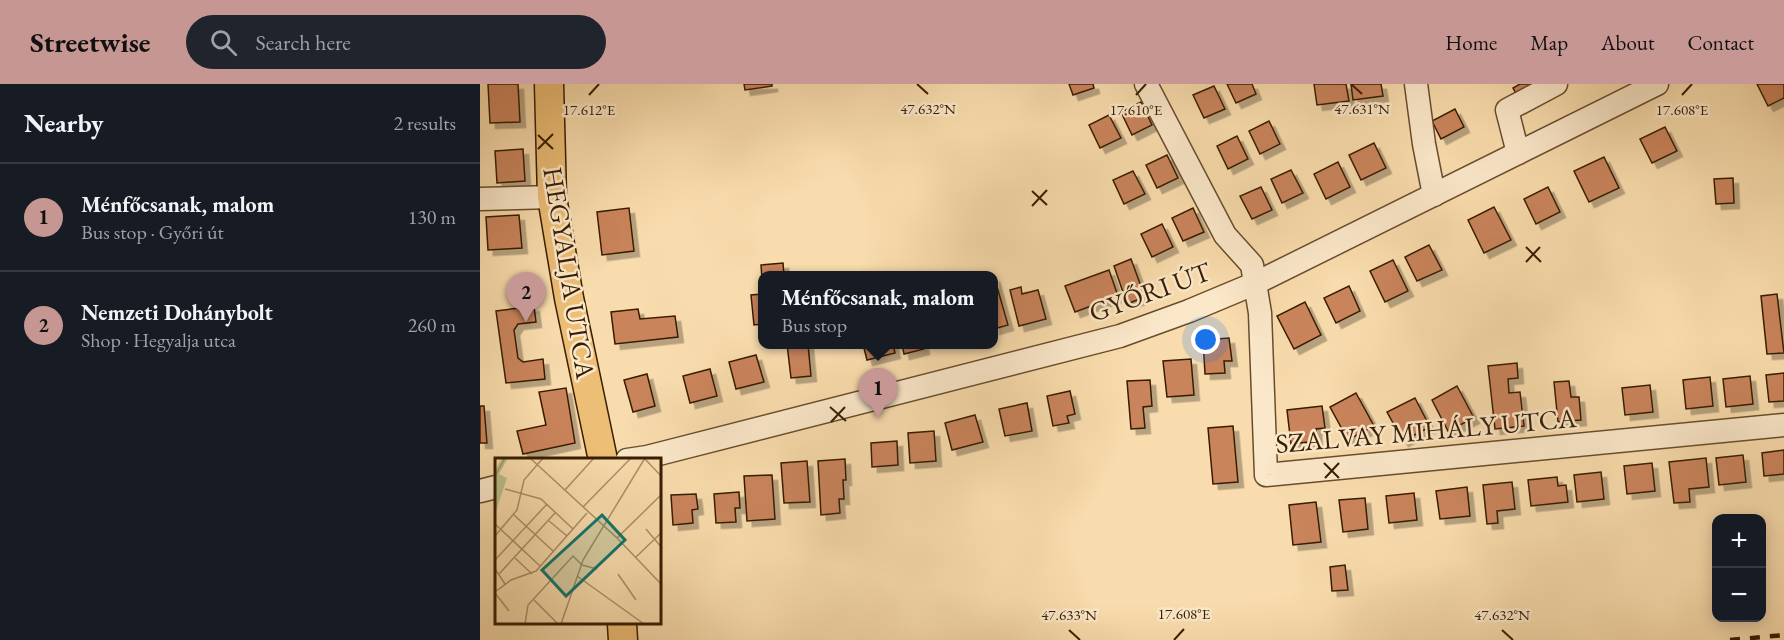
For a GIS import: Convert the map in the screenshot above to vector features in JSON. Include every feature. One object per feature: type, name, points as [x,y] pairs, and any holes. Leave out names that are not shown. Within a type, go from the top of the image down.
[{"type":"main road","name":"HEGYALJA UTCA","points":[[549,84],[552,197],[576,331],[603,458]]},
{"type":"main road","points":[[622,625],[623,640]]},
{"type":"street","points":[[1146,84],[1225,235],[1252,265],[1256,282]]},
{"type":"street","points":[[1416,84],[1434,195]]},
{"type":"street","points":[[1518,153],[1507,110],[1556,84]]},
{"type":"street","name":"GYŐRI ÚT","points":[[647,458],[1120,336],[1189,311],[1256,282],[1657,84]]},
{"type":"street","points":[[480,199],[552,197]]},
{"type":"street","name":"SZALVAY MIHÁLY UTCA","points":[[1256,282],[1260,313],[1266,475],[1784,425]]},
{"type":"street","points":[[480,491],[495,487]]},
{"type":"building","points":[[488,84],[518,84],[520,122],[490,123]]},
{"type":"building","points":[[744,84],[772,84],[772,86],[745,90]]},
{"type":"building","points":[[1069,84],[1093,84],[1094,88],[1073,95]]},
{"type":"building","points":[[1227,84],[1252,84],[1256,94],[1236,103]]},
{"type":"building","points":[[1314,84],[1346,84],[1349,101],[1317,105]]},
{"type":"building","points":[[1351,84],[1381,84],[1383,96],[1353,100]]},
{"type":"building","points":[[1520,84],[1535,84],[1517,95],[1513,88]]},
{"type":"building","points":[[1757,84],[1784,84],[1784,98],[1768,106]]},
{"type":"building","points":[[1214,86],[1225,109],[1204,118],[1193,95]]},
{"type":"building","points":[[1141,102],[1152,125],[1132,135],[1121,112]]},
{"type":"building","points":[[1455,109],[1464,127],[1441,139],[1432,121]]},
{"type":"building","points":[[1109,115],[1121,138],[1100,148],[1089,125]]},
{"type":"building","points":[[1269,121],[1280,144],[1260,154],[1249,131]]},
{"type":"building","points":[[1665,127],[1677,151],[1652,163],[1640,139]]},
{"type":"building","points":[[1237,136],[1248,159],[1228,169],[1217,146]]},
{"type":"building","points":[[1374,143],[1386,168],[1361,180],[1349,155]]},
{"type":"building","points":[[523,149],[525,181],[497,183],[495,151]]},
{"type":"building","points":[[1167,155],[1178,178],[1157,188],[1146,165]]},
{"type":"building","points":[[1604,157],[1619,188],[1589,202],[1574,171]]},
{"type":"building","points":[[1338,162],[1350,187],[1326,199],[1314,174]]},
{"type":"building","points":[[1291,170],[1303,193],[1282,203],[1271,179]]},
{"type":"building","points":[[1133,171],[1145,194],[1124,204],[1113,180]]},
{"type":"building","points":[[1733,178],[1734,203],[1716,204],[1714,179]]},
{"type":"building","points":[[1261,187],[1272,210],[1252,219],[1240,196]]},
{"type":"building","points":[[1548,187],[1560,212],[1536,224],[1524,199]]},
{"type":"building","points":[[1494,207],[1511,240],[1484,253],[1468,220]]},
{"type":"building","points":[[629,208],[634,251],[602,255],[597,212]]},
{"type":"building","points":[[1193,208],[1204,232],[1183,241],[1172,218]]},
{"type":"building","points":[[519,215],[522,248],[488,250],[486,217]]},
{"type":"building","points":[[1162,224],[1173,247],[1152,257],[1141,234]]},
{"type":"building","points":[[1429,245],[1442,270],[1417,281],[1405,257]]},
{"type":"building","points":[[1131,259],[1145,297],[1127,304],[1114,266]]},
{"type":"building","points":[[1393,260],[1408,291],[1385,302],[1370,271]]},
{"type":"building","points":[[783,263],[784,271],[761,271],[761,265]]},
{"type":"building","points":[[1109,270],[1118,296],[1075,312],[1065,286]]},
{"type":"building","points":[[1349,286],[1360,311],[1336,323],[1324,298]]},
{"type":"building","points":[[1021,287],[1022,294],[1038,290],[1046,319],[1019,326],[1010,290]]},
{"type":"building","points":[[998,290],[1008,325],[998,328]]},
{"type":"building","points":[[758,294],[758,324],[754,325],[751,295]]},
{"type":"building","points":[[1777,294],[1784,353],[1767,354],[1761,296]]},
{"type":"building","points":[[1305,302],[1321,335],[1294,349],[1277,316]]},
{"type":"building","points":[[534,306],[536,322],[518,324],[514,330],[518,358],[523,362],[543,359],[545,379],[506,383],[496,311]]},
{"type":"building","points":[[638,309],[640,319],[675,316],[678,337],[615,344],[611,312]]},
{"type":"building","points":[[1229,338],[1232,361],[1224,361],[1225,373],[1205,374],[1203,340]]},
{"type":"building","points":[[788,349],[808,349],[811,376],[791,378]]},
{"type":"building","points":[[864,349],[894,349],[895,353],[867,360]]},
{"type":"building","points":[[903,349],[924,349],[904,354]]},
{"type":"building","points":[[756,355],[764,382],[736,389],[729,362]]},
{"type":"building","points":[[1191,359],[1194,395],[1167,397],[1163,361]]},
{"type":"building","points":[[1517,363],[1518,378],[1508,379],[1509,393],[1520,392],[1524,426],[1495,429],[1488,366]]},
{"type":"building","points":[[710,369],[717,396],[690,403],[683,376]]},
{"type":"building","points":[[1784,373],[1784,401],[1769,402],[1766,375]]},
{"type":"building","points":[[647,374],[655,406],[633,412],[624,380]]},
{"type":"building","points":[[1750,376],[1753,404],[1726,407],[1723,379]]},
{"type":"building","points":[[1710,377],[1713,406],[1686,409],[1683,380]]},
{"type":"building","points":[[1150,380],[1152,406],[1143,407],[1145,428],[1131,429],[1127,381]]},
{"type":"building","points":[[1569,381],[1571,397],[1579,397],[1581,420],[1558,422],[1554,382]]},
{"type":"building","points":[[1650,385],[1653,412],[1625,415],[1622,388]]},
{"type":"building","points":[[1457,386],[1474,418],[1448,431],[1432,400]]},
{"type":"building","points":[[566,388],[575,443],[523,454],[517,431],[546,425],[539,392]]},
{"type":"building","points":[[1070,391],[1075,414],[1067,416],[1069,423],[1053,426],[1047,396]]},
{"type":"building","points":[[1356,393],[1374,426],[1348,440],[1330,407]]},
{"type":"building","points":[[1415,398],[1430,427],[1403,441],[1387,412]]},
{"type":"building","points":[[1027,403],[1032,431],[1005,436],[999,409]]},
{"type":"building","points":[[480,406],[484,406],[487,443],[480,443]]},
{"type":"building","points":[[1322,406],[1325,428],[1316,429],[1317,441],[1291,444],[1287,410]]},
{"type":"building","points":[[975,415],[983,442],[952,450],[945,423]]},
{"type":"building","points":[[1233,426],[1238,482],[1213,484],[1208,428]]},
{"type":"building","points":[[934,431],[936,461],[910,463],[908,433]]},
{"type":"building","points":[[897,441],[898,465],[872,467],[871,443]]},
{"type":"building","points":[[1784,450],[1784,474],[1764,476],[1762,453]]},
{"type":"building","points":[[1743,455],[1746,482],[1719,485],[1716,458]]},
{"type":"building","points":[[1706,458],[1709,487],[1689,489],[1690,502],[1674,503],[1669,462]]},
{"type":"building","points":[[845,459],[846,480],[843,480],[844,499],[839,499],[840,513],[821,515],[818,461]]},
{"type":"building","points":[[807,461],[810,502],[784,503],[781,463]]},
{"type":"building","points":[[1652,463],[1655,491],[1627,494],[1624,466]]},
{"type":"building","points":[[1601,472],[1604,499],[1577,502],[1574,475]]},
{"type":"building","points":[[772,475],[775,519],[747,521],[744,476]]},
{"type":"building","points":[[1557,477],[1558,486],[1566,485],[1568,502],[1531,506],[1528,480]]},
{"type":"building","points":[[1512,482],[1515,509],[1497,511],[1498,523],[1487,524],[1483,485]]},
{"type":"building","points":[[1467,487],[1470,516],[1440,519],[1436,491]]},
{"type":"building","points":[[739,492],[740,508],[735,508],[736,522],[716,523],[714,494]]},
{"type":"building","points":[[1414,493],[1417,520],[1389,523],[1386,496]]},
{"type":"building","points":[[696,494],[698,509],[692,510],[693,523],[673,525],[671,495]]},
{"type":"building","points":[[1365,498],[1368,529],[1343,532],[1339,500]]},
{"type":"building","points":[[1316,502],[1321,542],[1293,545],[1289,505]]},
{"type":"building","points":[[1345,565],[1348,590],[1332,591],[1330,567]]},
{"type":"railway","points":[[1730,640],[1784,635]]},
{"type":"place","name":"Nemzeti Dohánybolt","points":[[526,322]]},
{"type":"place","name":"Ménfőcsanak, malom","points":[[878,418]]}]
